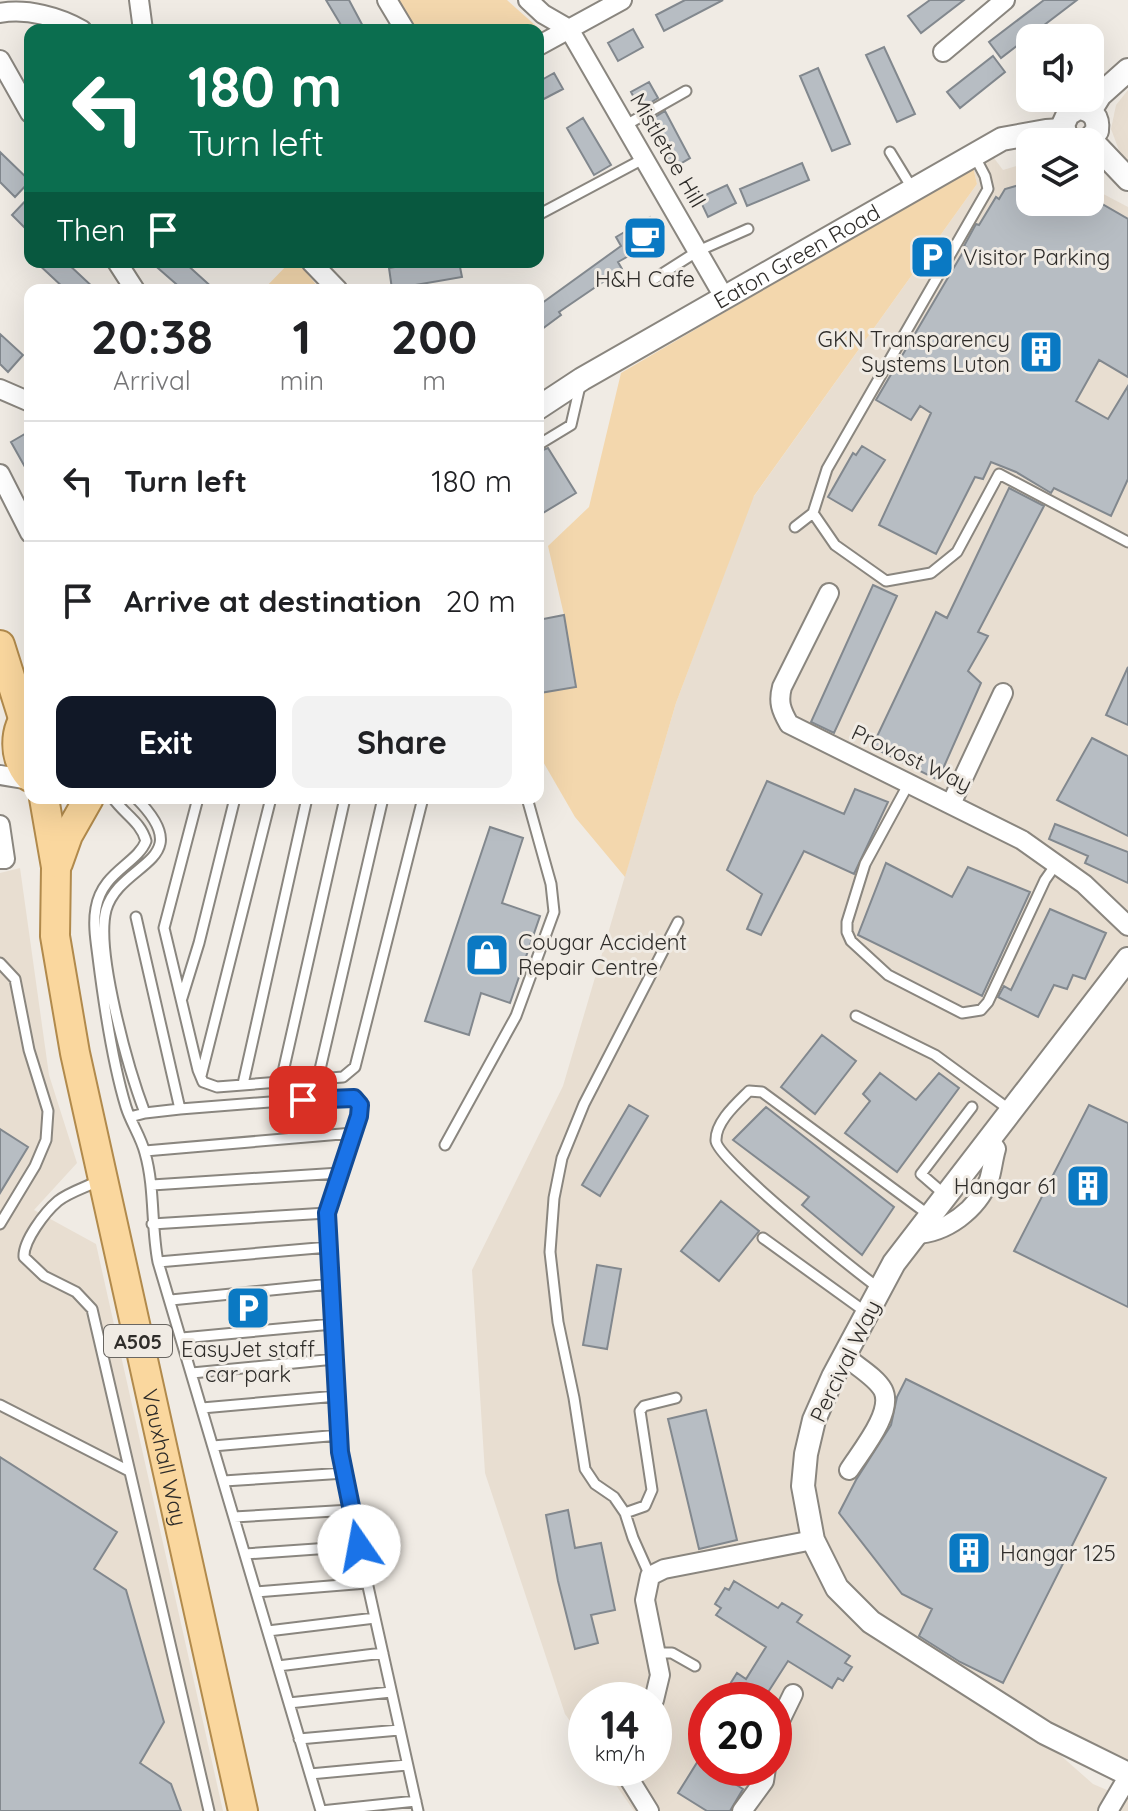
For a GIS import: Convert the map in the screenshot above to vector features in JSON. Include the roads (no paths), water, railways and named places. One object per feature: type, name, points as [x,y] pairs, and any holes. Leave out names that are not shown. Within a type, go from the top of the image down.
[{"type":"main road","points":[[1,647],[24,670]]},
{"type":"main road","points":[[1,647],[18,728],[17,750],[24,765]]},
{"type":"main road","name":"Vauxhall Way","points":[[45,804],[56,867],[55,936],[75,1053],[243,1811]]},
{"type":"main road","name":"Vauxhall Way","points":[[56,867],[68,835],[86,804]]},
{"type":"street","points":[[139,0],[142,24]]},
{"type":"street","points":[[387,0],[401,24]]},
{"type":"street","points":[[528,0],[543,14],[569,29]]},
{"type":"street","points":[[544,43],[622,0]]},
{"type":"street","points":[[943,52],[1005,0]]},
{"type":"street","points":[[0,13],[11,11],[62,19],[71,24]]},
{"type":"street","name":"Mistletoe Hill","points":[[569,29],[724,297]]},
{"type":"street","points":[[0,60],[24,102]]},
{"type":"street","points":[[1097,128],[1090,111],[1100,95],[1128,70]]},
{"type":"street","name":"Eaton Green Road","points":[[544,404],[582,379],[1002,139],[1016,136]]},
{"type":"street","points":[[1104,159],[1128,179]]},
{"type":"street","points":[[317,268],[332,284]]},
{"type":"street","points":[[0,389],[24,399]]},
{"type":"street","points":[[0,474],[24,521]]},
{"type":"street","name":"Provost Way","points":[[829,593],[782,687],[779,699],[781,710],[789,724],[1022,840],[1057,863],[1128,926]]},
{"type":"street","points":[[951,804],[1003,693]]},
{"type":"street","points":[[0,775],[24,777]]},
{"type":"street","points":[[0,825],[5,859],[0,859]]},
{"type":"street","name":"Percival Way","points":[[1128,959],[944,1194],[894,1263],[814,1420],[803,1486],[813,1540],[837,1588],[871,1622],[1045,1733],[1128,1776]]},
{"type":"street","points":[[915,1234],[927,1234],[949,1225],[976,1204],[989,1180],[996,1149],[989,1139]]},
{"type":"street","points":[[845,1356],[877,1382],[884,1392],[885,1412],[849,1470]]},
{"type":"street","points":[[658,1682],[660,1675],[645,1600],[650,1576],[664,1569],[813,1540]]},
{"type":"street","points":[[1108,1811],[1128,1776]]},
{"type":"street","points":[[634,1786],[649,1811]]},
{"type":"street","points":[[742,1811],[760,1786]]},
{"type":"lane","points":[[626,125],[686,91]]},
{"type":"lane","points":[[890,152],[914,191]]},
{"type":"lane","points":[[795,527],[813,513],[827,469],[988,189],[974,155]]},
{"type":"lane","points":[[544,212],[645,158]]},
{"type":"lane","points":[[654,279],[698,251],[748,229]]},
{"type":"lane","points":[[544,441],[571,425],[582,379]]},
{"type":"lane","points":[[813,513],[835,545],[886,581],[931,573],[957,552],[999,474],[1128,542]]},
{"type":"lane","points":[[909,783],[865,864],[847,922],[851,941],[874,966],[888,975],[962,1013],[981,1010],[988,1002],[1045,880],[1057,863]]},
{"type":"lane","points":[[118,804],[139,824],[146,841],[143,849],[118,869],[104,887],[96,905],[94,923],[102,989],[130,1117],[145,1151],[152,1185],[152,1224],[158,1262],[299,1739],[321,1811],[417,1806],[351,1510],[340,1435],[327,1213],[360,1105],[354,1098],[334,1097],[180,1109],[130,1117]]},
{"type":"lane","points":[[142,804],[156,825],[160,846],[154,856],[116,890],[105,915],[104,933],[120,1032],[131,1076],[145,1113]]},
{"type":"lane","points":[[196,804],[164,928],[201,1076],[208,1086],[343,1077],[355,1067],[421,804]]},
{"type":"lane","points":[[181,1001],[199,943],[234,804]]},
{"type":"lane","points":[[201,1076],[269,804]]},
{"type":"lane","points":[[243,1084],[306,804]]},
{"type":"lane","points":[[281,1081],[344,804]]},
{"type":"lane","points":[[318,1078],[382,804]]},
{"type":"lane","points":[[445,1145],[516,1016],[554,912],[551,884],[529,804]]},
{"type":"lane","points":[[136,917],[180,1109]]},
{"type":"lane","points":[[650,1576],[625,1513],[614,1497],[595,1484],[585,1469],[558,1322],[550,1252],[554,1198],[562,1158],[584,1104],[678,922]]},
{"type":"lane","points":[[0,963],[15,979],[29,1050],[48,1111],[46,1140],[35,1166],[0,1224]]},
{"type":"lane","points":[[856,1016],[935,1055],[1010,1110]]},
{"type":"lane","points":[[880,1289],[775,1203],[724,1155],[716,1145],[716,1138],[728,1113],[749,1091],[762,1092],[929,1215]]},
{"type":"lane","points":[[944,1194],[921,1174],[972,1107]]},
{"type":"lane","points":[[145,1151],[353,1133]]},
{"type":"lane","points":[[152,1185],[340,1173]]},
{"type":"lane","points":[[102,1179],[58,1201],[24,1249],[24,1257],[44,1276],[76,1292],[92,1309],[209,1811]]},
{"type":"lane","points":[[152,1224],[327,1213]]},
{"type":"lane","points":[[763,1238],[867,1313]]},
{"type":"lane","points":[[158,1262],[329,1247]]},
{"type":"lane","points":[[171,1300],[331,1284]]},
{"type":"lane","points":[[182,1338],[333,1324]]},
{"type":"lane","points":[[192,1373],[335,1359]]},
{"type":"lane","points":[[202,1408],[337,1396]]},
{"type":"lane","points":[[625,1513],[645,1506],[652,1490],[640,1411],[644,1406],[676,1398]]},
{"type":"lane","points":[[0,1405],[129,1471]]},
{"type":"lane","points":[[213,1446],[340,1435]]},
{"type":"lane","points":[[224,1481],[345,1473]]},
{"type":"lane","points":[[234,1517],[351,1510]]},
{"type":"lane","points":[[245,1554],[359,1546]]},
{"type":"lane","points":[[256,1592],[367,1583]]},
{"type":"lane","points":[[268,1631],[375,1618]]},
{"type":"lane","points":[[278,1666],[383,1653]]},
{"type":"lane","points":[[656,1653],[672,1653],[695,1666]]},
{"type":"lane","points":[[289,1703],[391,1692]]},
{"type":"lane","points":[[299,1739],[399,1730]]},
{"type":"lane","points":[[310,1774],[407,1765]]},
{"type":"place","name":"H&H Cafe","points":[[645,238]]},
{"type":"place","name":"Visitor Parking","points":[[932,257]]},
{"type":"place","name":"GKN Transparency Systems Luton","points":[[1041,352]]},
{"type":"place","name":"Cougar Accident Repair Centre","points":[[487,955]]},
{"type":"place","name":"Hangar 61","points":[[1088,1186]]},
{"type":"place","name":"EasyJet staff car park","points":[[248,1308]]},
{"type":"place","name":"Hangar 125","points":[[969,1553]]}]
